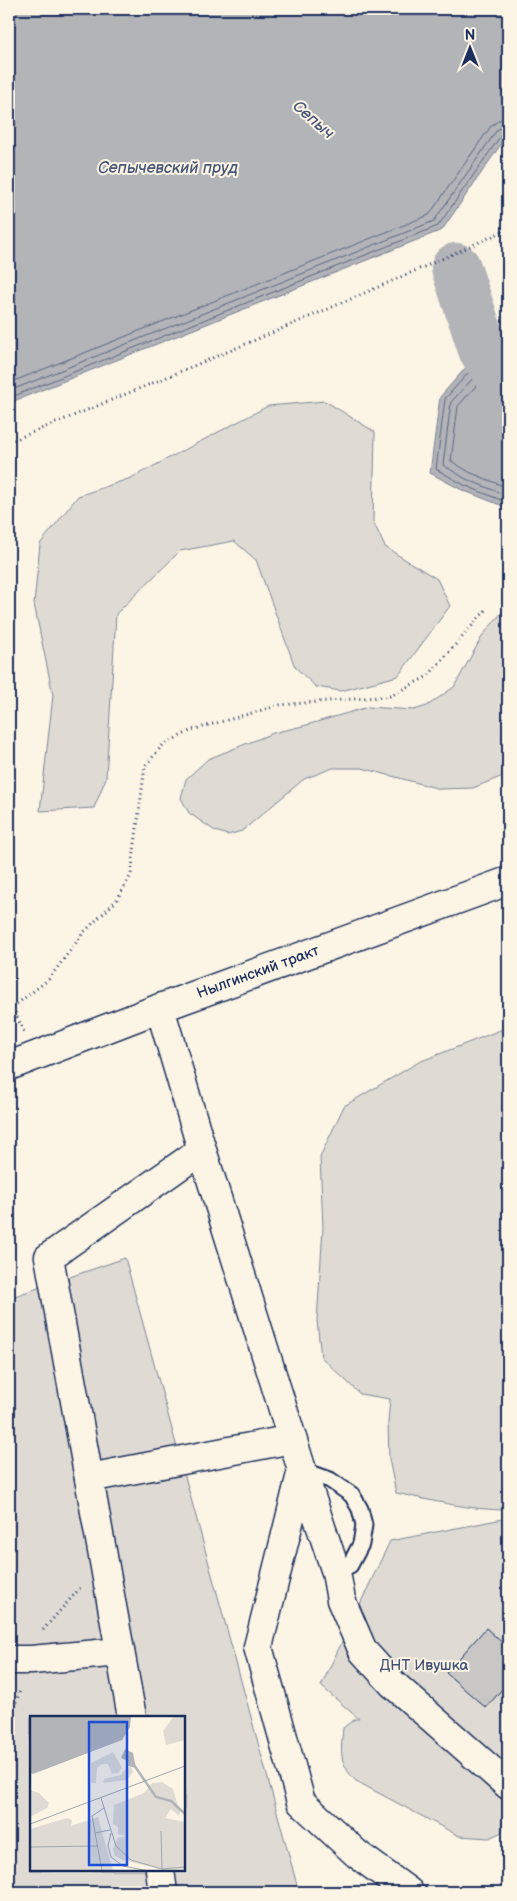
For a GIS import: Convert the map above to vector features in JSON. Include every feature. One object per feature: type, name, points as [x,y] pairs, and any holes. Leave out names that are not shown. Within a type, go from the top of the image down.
[{"type":"street","name":"Нылгинский тракт","points":[[9,1066],[160,1008],[508,881]]},
{"type":"street","points":[[160,1008],[292,1439],[336,1572],[341,1600],[363,1652],[393,1684],[508,1785]]},
{"type":"street","points":[[132,1716],[49,1257],[202,1150]]},
{"type":"street","points":[[88,1478],[292,1439]]},
{"type":"street","points":[[302,1470],[258,1647],[301,1802],[357,1854],[409,1892]]},
{"type":"street","points":[[9,1660],[31,1660],[120,1652]]},
{"type":"street","points":[[160,1871],[163,1892]]},
{"type":"lane","points":[[302,1470],[330,1480],[352,1495],[360,1509],[364,1526],[362,1544],[350,1565],[336,1572]]},
{"type":"path","points":[[9,442],[198,365],[392,282],[508,229]]},
{"type":"path","points":[[9,1010],[48,980],[84,932],[116,901],[131,875],[145,766],[163,745],[192,730],[280,704],[390,696],[428,676],[486,610]]},
{"type":"green space","points":[[325,401],[375,432],[373,521],[385,547],[437,579],[450,606],[398,676],[341,691],[316,687],[295,667],[256,560],[234,541],[180,551],[116,614],[106,778],[94,808],[40,811],[53,695],[34,604],[40,544],[78,496],[131,478],[268,406]]},
{"type":"green space","points":[[508,605],[508,774],[473,788],[440,789],[362,768],[333,768],[304,779],[242,831],[228,835],[215,831],[189,813],[181,798],[186,779],[208,759],[273,733],[368,707],[414,710],[427,706],[454,687],[483,635]]},
{"type":"green space","points":[[508,1027],[508,1510],[494,1510],[466,1507],[396,1493],[389,1459],[388,1422],[390,1399],[360,1394],[321,1357],[317,1321],[323,1228],[320,1157],[344,1106],[419,1062]]},
{"type":"green space","points":[[125,1258],[299,1892],[9,1892],[9,1298]]},
{"type":"green space","name":"ДНТ Ивушка","points":[[508,1518],[508,1822],[503,1820],[502,1832],[489,1838],[459,1836],[356,1781],[343,1762],[342,1744],[343,1728],[355,1719],[359,1719],[321,1686],[390,1541]]},
{"type":"water","name":"Сепычевский пруд","points":[[9,9],[508,9],[508,134],[442,230],[9,403]]},
{"type":"water","points":[[483,348],[508,350],[508,508],[462,490],[430,473],[440,397]]},
{"type":"building","points":[[486,1628],[508,1648],[508,1682],[486,1708],[446,1673]]},
{"type":"waterway","name":"Сепыч","points":[[456,268],[483,349],[508,390]]}]
